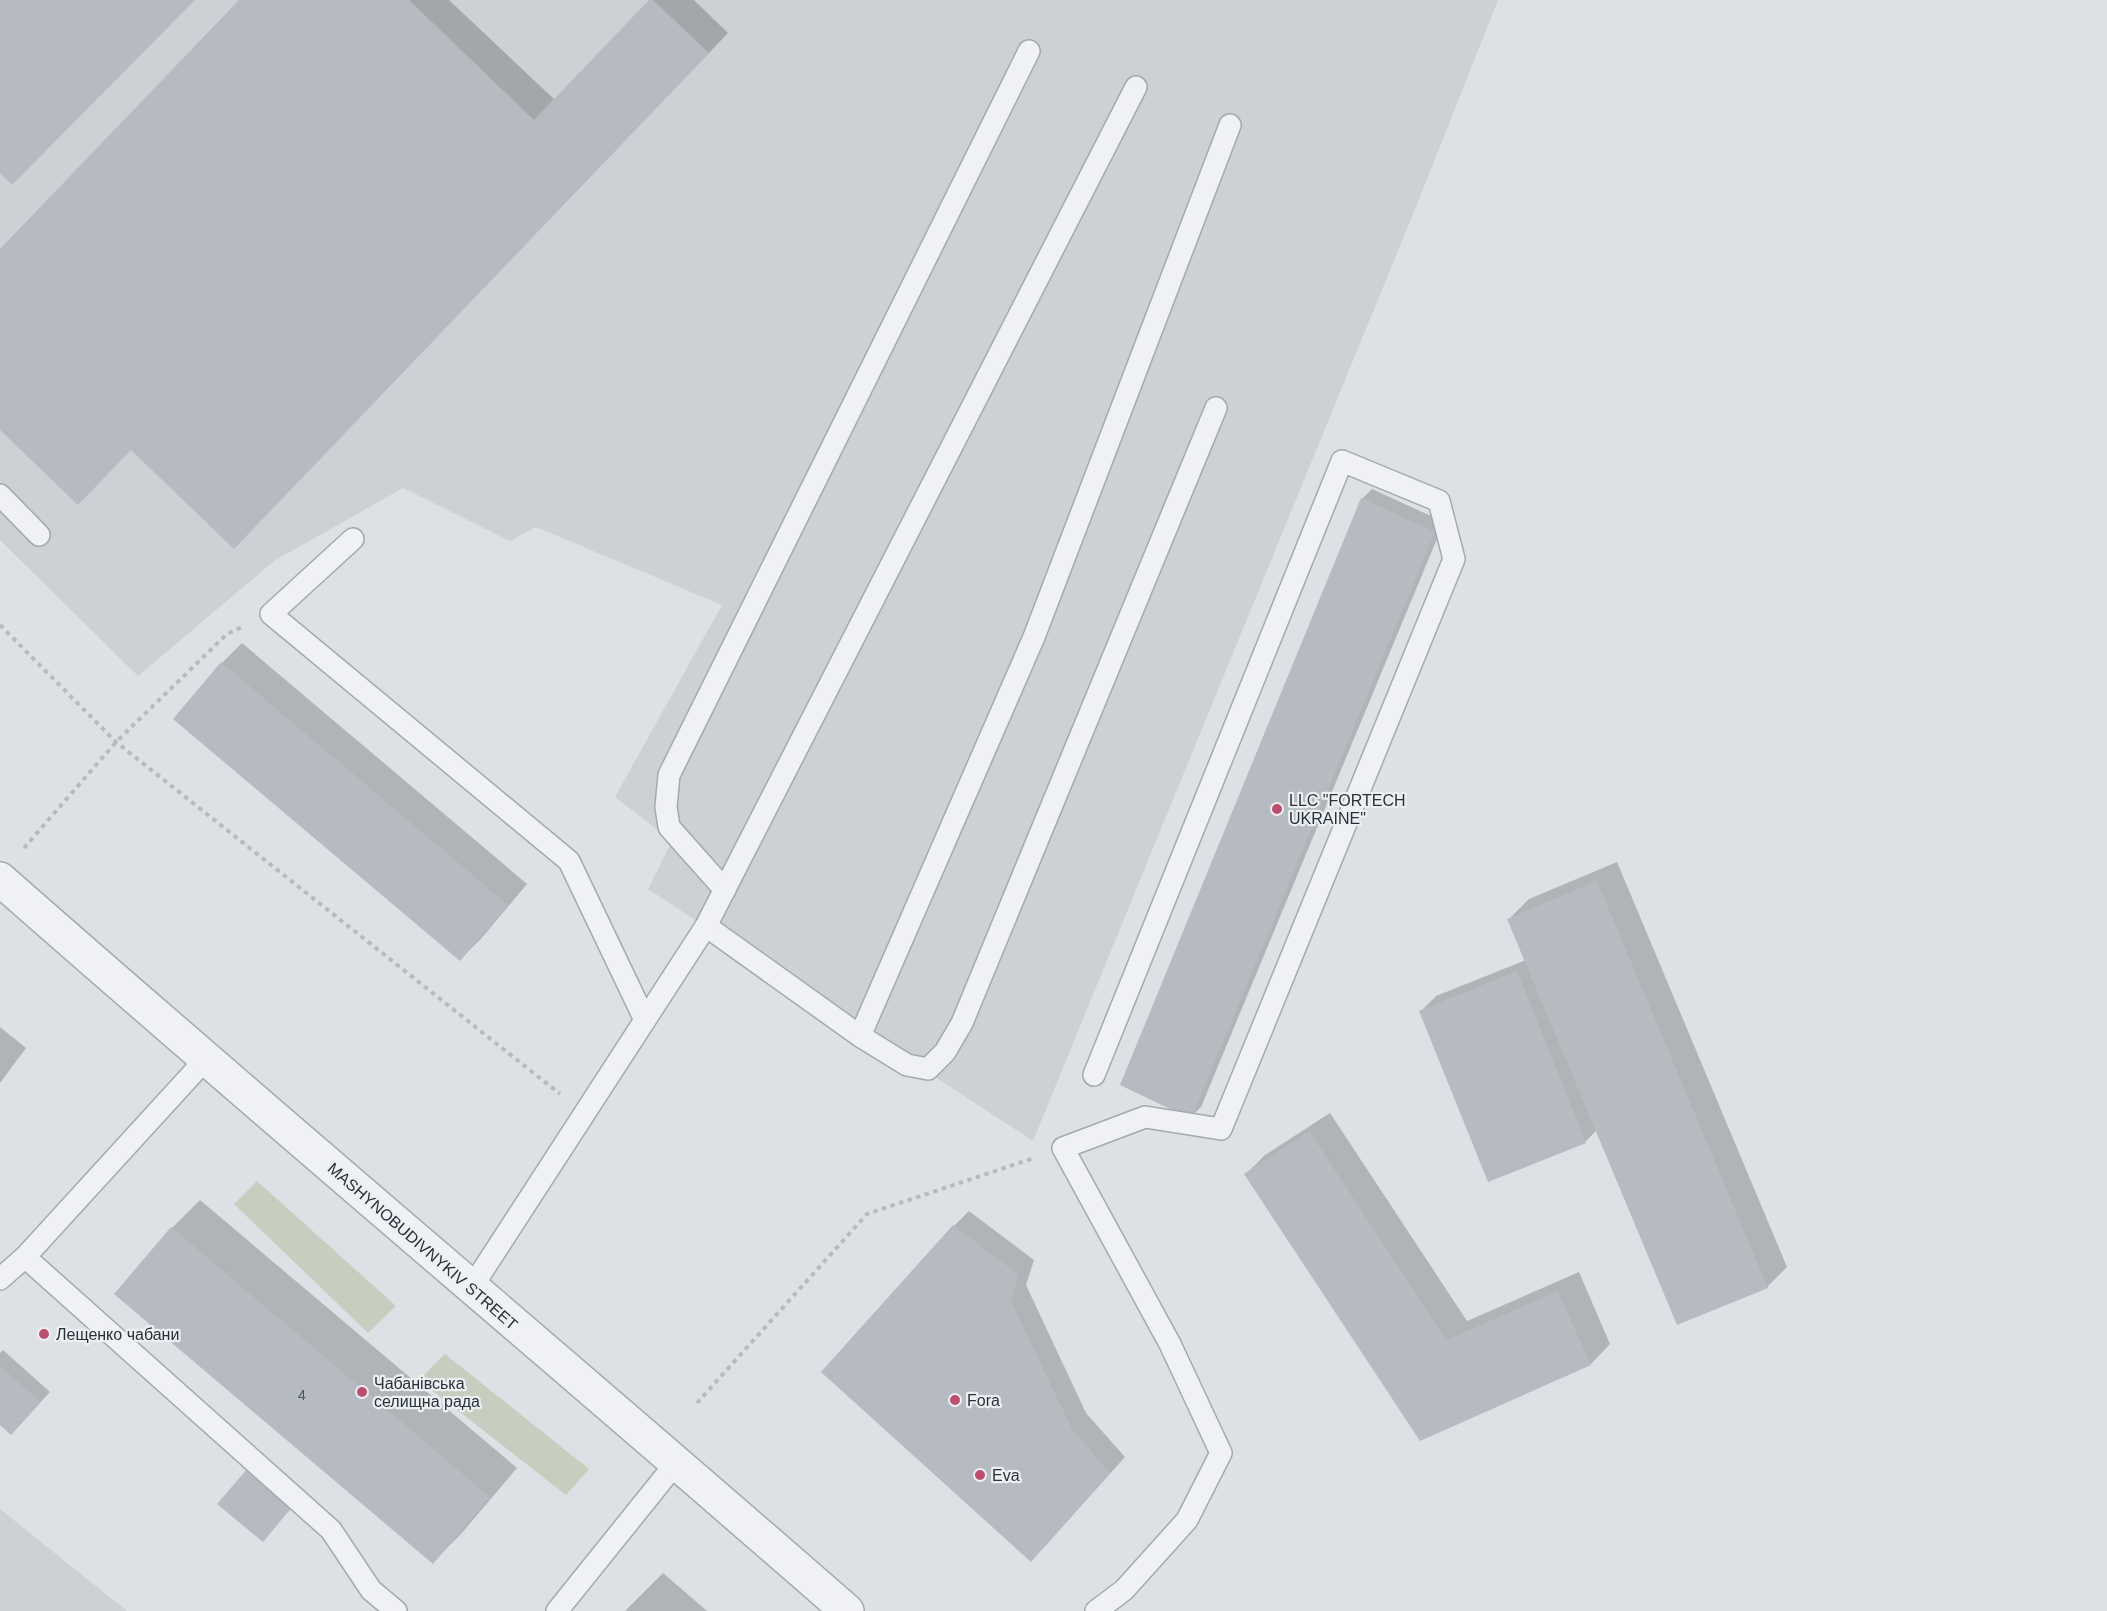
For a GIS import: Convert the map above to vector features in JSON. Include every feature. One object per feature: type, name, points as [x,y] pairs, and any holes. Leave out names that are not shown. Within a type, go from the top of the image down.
[{"type":"street","name":"MASHYNOBUDIVNYKIV STREET","points":[[0,879],[205,1060],[847,1611]]},
{"type":"lane","points":[[725,890],[669,827],[666,807],[669,775],[1029,51]]},
{"type":"lane","points":[[472,1287],[706,926],[1136,87]]},
{"type":"lane","points":[[860,1036],[1034,637],[1230,125]]},
{"type":"lane","points":[[706,926],[860,1036],[907,1065],[928,1069],[945,1052],[962,1023],[1216,408]]},
{"type":"lane","points":[[1094,1075],[1342,461],[1438,501],[1454,559],[1221,1129],[1145,1117],[1063,1148],[1170,1344],[1221,1453],[1187,1520],[1124,1590],[1096,1611]]},
{"type":"lane","points":[[0,495],[39,535]]},
{"type":"lane","points":[[353,539],[271,614],[569,861],[645,1020]]},
{"type":"lane","points":[[0,1279],[25,1257],[205,1060]]},
{"type":"lane","points":[[25,1257],[332,1530],[371,1590],[396,1611]]},
{"type":"lane","points":[[557,1611],[676,1463]]},
{"type":"path","points":[[24,848],[116,742],[227,633],[271,614]]},
{"type":"path","points":[[0,625],[116,742],[585,1113]]},
{"type":"path","points":[[697,1403],[867,1214],[1063,1148]]},
{"type":"shaded area","points":[[0,0],[1498,0],[1418,202],[1033,1141],[648,889],[672,841],[615,797],[722,605],[536,527],[510,541],[403,488],[274,561],[138,676],[0,540]]},
{"type":"shaded area","points":[[0,1509],[127,1611],[0,1611]]},
{"type":"green space","points":[[257,1181],[396,1306],[368,1333],[234,1204]]},
{"type":"green space","points":[[445,1354],[589,1469],[566,1495],[419,1380]]},
{"type":"building","points":[[0,0],[195,0],[12,185],[0,173]]},
{"type":"building","points":[[239,0],[409,0],[534,120],[649,0],[653,0],[709,53],[234,549],[131,450],[78,505],[0,430],[0,249]]},
{"type":"building","name":"LLC \"FORTECH UKRAINE\"","points":[[1361,498],[1435,532],[1191,1119],[1120,1085]]},
{"type":"building","points":[[221,662],[508,905],[460,961],[173,719]]},
{"type":"building","points":[[1597,881],[1768,1288],[1677,1325],[1507,919]]},
{"type":"building","points":[[1517,971],[1586,1143],[1488,1182],[1419,1011]]},
{"type":"building","points":[[1309,1131],[1447,1340],[1558,1291],[1591,1365],[1420,1441],[1244,1174]]},
{"type":"building","name":"Fora","points":[[953,1225],[1019,1275],[1011,1301],[1072,1429],[1110,1473],[1031,1562],[821,1372]]},
{"type":"building","points":[[171,1227],[490,1497],[433,1564],[114,1294]]},
{"type":"building","points":[[0,1366],[41,1402],[11,1435],[0,1425]]},
{"type":"building","points":[[248,1468],[293,1506],[263,1542],[217,1504]]},
{"type":"place","name":"LLC \"FORTECH UKRAINE\"","points":[[1277,809]]},
{"type":"place","name":"Лещенко чабани","points":[[44,1334]]},
{"type":"place","name":"Чабанівська селищна рада","points":[[362,1392]]},
{"type":"place","name":"Fora","points":[[955,1400]]},
{"type":"place","name":"Eva","points":[[980,1475]]}]
